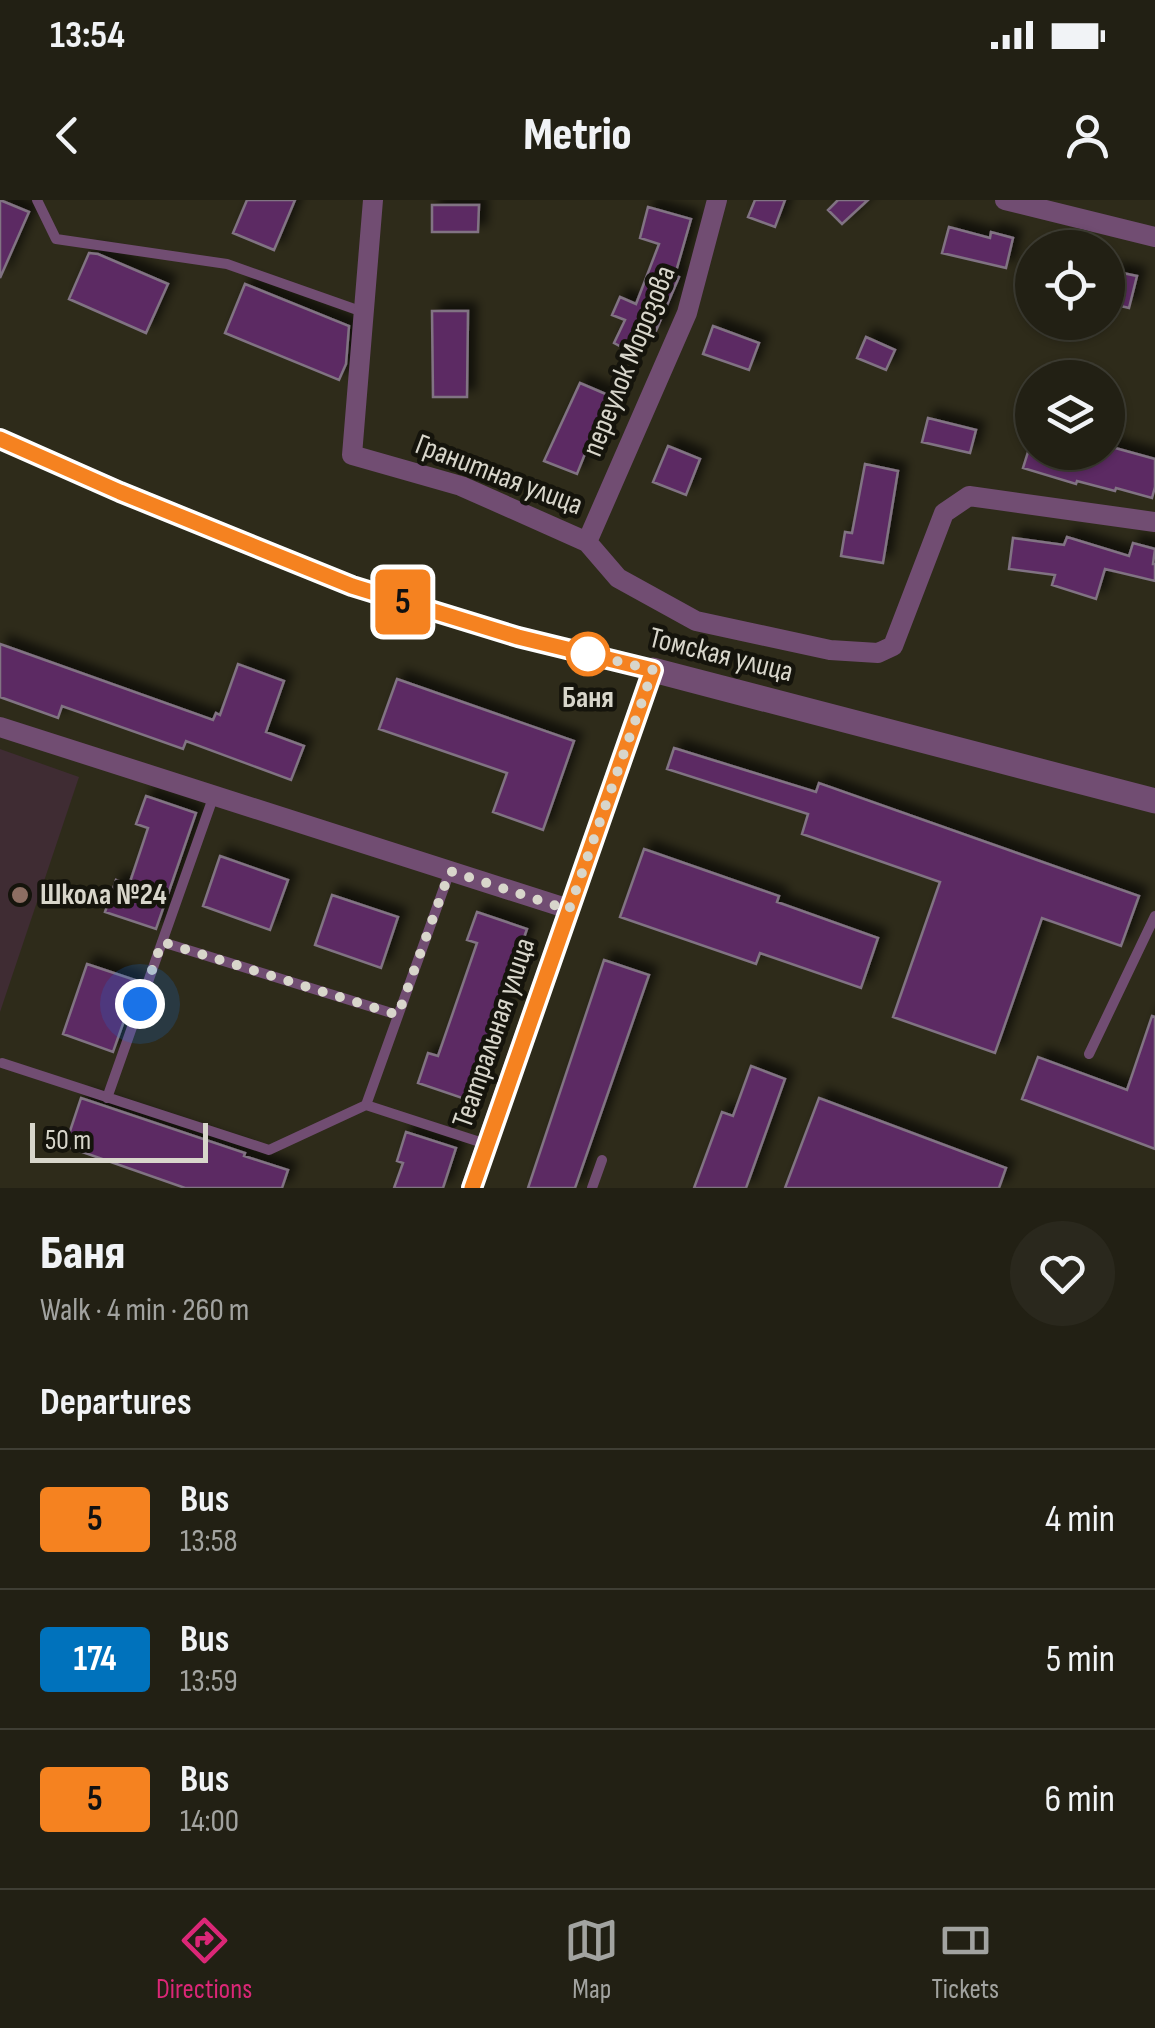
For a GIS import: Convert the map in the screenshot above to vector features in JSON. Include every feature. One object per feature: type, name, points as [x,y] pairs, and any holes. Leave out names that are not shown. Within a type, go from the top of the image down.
[{"type":"street","points":[[364,312],[373,200]]},
{"type":"street","name":"переулок Морозова","points":[[587,542],[687,313],[717,200]]},
{"type":"street","points":[[1005,200],[1155,237]]},
{"type":"street","name":"Гранитная улица","points":[[364,312],[352,454],[461,486],[587,542],[618,578],[696,621],[830,650],[878,653],[894,646],[944,513],[969,496],[1155,522]]},
{"type":"street","name":"Томская улица","points":[[0,439],[352,586],[518,637],[1155,801]]},
{"type":"street","name":"Театральная улица","points":[[472,1188],[653,670]]},
{"type":"street","points":[[0,726],[569,910]]},
{"type":"lane","points":[[38,200],[56,239],[227,264],[364,312]]},
{"type":"lane","points":[[107,1098],[214,796]]},
{"type":"lane","points":[[366,1104],[450,871]]},
{"type":"lane","points":[[1089,1054],[1155,916]]},
{"type":"lane","points":[[162,942],[398,1015]]},
{"type":"lane","points":[[2,1063],[269,1150],[366,1104],[487,1145]]},
{"type":"lane","points":[[592,1188],[602,1160]]},
{"type":"shaded area","name":"Школа №24","points":[[0,749],[79,777],[0,1012]]},
{"type":"building","points":[[0,200],[29,212],[0,278]]},
{"type":"building","points":[[247,200],[295,200],[274,250],[233,233]]},
{"type":"building","points":[[755,200],[785,200],[775,227],[748,217]]},
{"type":"building","points":[[838,200],[868,200],[842,224],[828,210]]},
{"type":"building","points":[[432,205],[479,205],[478,232],[432,232]]},
{"type":"building","points":[[648,207],[691,219],[675,275],[679,277],[655,333],[643,328],[631,352],[614,343],[625,320],[612,315],[620,297],[636,304],[659,244],[640,238]]},
{"type":"building","points":[[949,227],[990,238],[991,232],[1013,238],[1006,268],[942,253]]},
{"type":"building","points":[[89,253],[168,284],[146,333],[69,299]]},
{"type":"building","points":[[1125,274],[1137,276],[1129,308],[1125,307]]},
{"type":"building","points":[[245,284],[349,326],[346,364],[339,380],[225,333]]},
{"type":"building","points":[[432,311],[468,311],[467,397],[433,397]]},
{"type":"building","points":[[713,326],[759,343],[749,370],[703,354]]},
{"type":"building","points":[[866,337],[895,350],[886,370],[857,358]]},
{"type":"building","points":[[580,383],[615,398],[606,419],[600,416],[577,474],[544,461]]},
{"type":"building","points":[[928,418],[976,430],[970,453],[922,442]]},
{"type":"building","points":[[668,446],[700,459],[686,495],[653,482]]},
{"type":"building","points":[[1125,451],[1155,459],[1152,498],[1116,488],[1115,491],[1077,481],[1076,484],[1030,470],[1125,470]]},
{"type":"building","points":[[865,464],[898,471],[883,563],[841,556],[845,532],[852,533]]},
{"type":"building","points":[[1067,537],[1129,556],[1133,543],[1155,549],[1155,581],[1105,569],[1096,599],[1052,585],[1055,575],[1009,569],[1013,538],[1064,545]]},
{"type":"building","points":[[0,644],[213,720],[216,713],[220,715],[238,664],[284,681],[266,732],[304,746],[291,780],[186,741],[183,749],[62,706],[58,718],[0,697]]},
{"type":"building","points":[[397,679],[574,741],[543,830],[493,812],[507,773],[379,729]]},
{"type":"building","points":[[674,748],[816,792],[819,783],[1139,896],[1121,946],[1042,918],[995,1053],[893,1017],[940,882],[802,834],[808,814],[667,769]]},
{"type":"building","points":[[146,796],[196,813],[156,929],[105,912],[116,880],[129,885],[148,828],[136,824]]},
{"type":"building","points":[[644,849],[779,896],[777,902],[878,938],[861,988],[760,953],[756,964],[620,917]]},
{"type":"building","points":[[220,856],[288,880],[270,930],[203,906]]},
{"type":"building","points":[[332,895],[398,917],[381,968],[315,945]]},
{"type":"building","points":[[477,912],[527,929],[468,1100],[418,1083],[428,1053],[438,1056],[477,943],[467,940]]},
{"type":"building","points":[[604,960],[649,975],[575,1188],[528,1188]]},
{"type":"building","points":[[87,964],[138,981],[113,1052],[63,1034]]},
{"type":"building","points":[[1152,1016],[1155,1149],[1022,1099],[1038,1057],[1127,1090]]},
{"type":"building","points":[[751,1066],[785,1079],[746,1188],[694,1188],[722,1112],[733,1116]]},
{"type":"building","points":[[81,1098],[288,1170],[282,1188],[185,1188],[65,1146]]},
{"type":"building","points":[[819,1098],[1006,1168],[999,1188],[785,1188]]},
{"type":"building","points":[[406,1132],[456,1148],[443,1188],[394,1188],[403,1163],[397,1161]]},
{"type":"bus line","name":"5","points":[[0,439],[352,586],[518,637],[653,670],[472,1188]]},
{"type":"place","name":"Баня","points":[[588,654]]},
{"type":"place","name":"Школа №24","points":[[20,895]]},
{"type":"route","points":[[140,1004],[162,942],[398,1015],[450,871],[569,910],[653,670],[588,654]]}]
